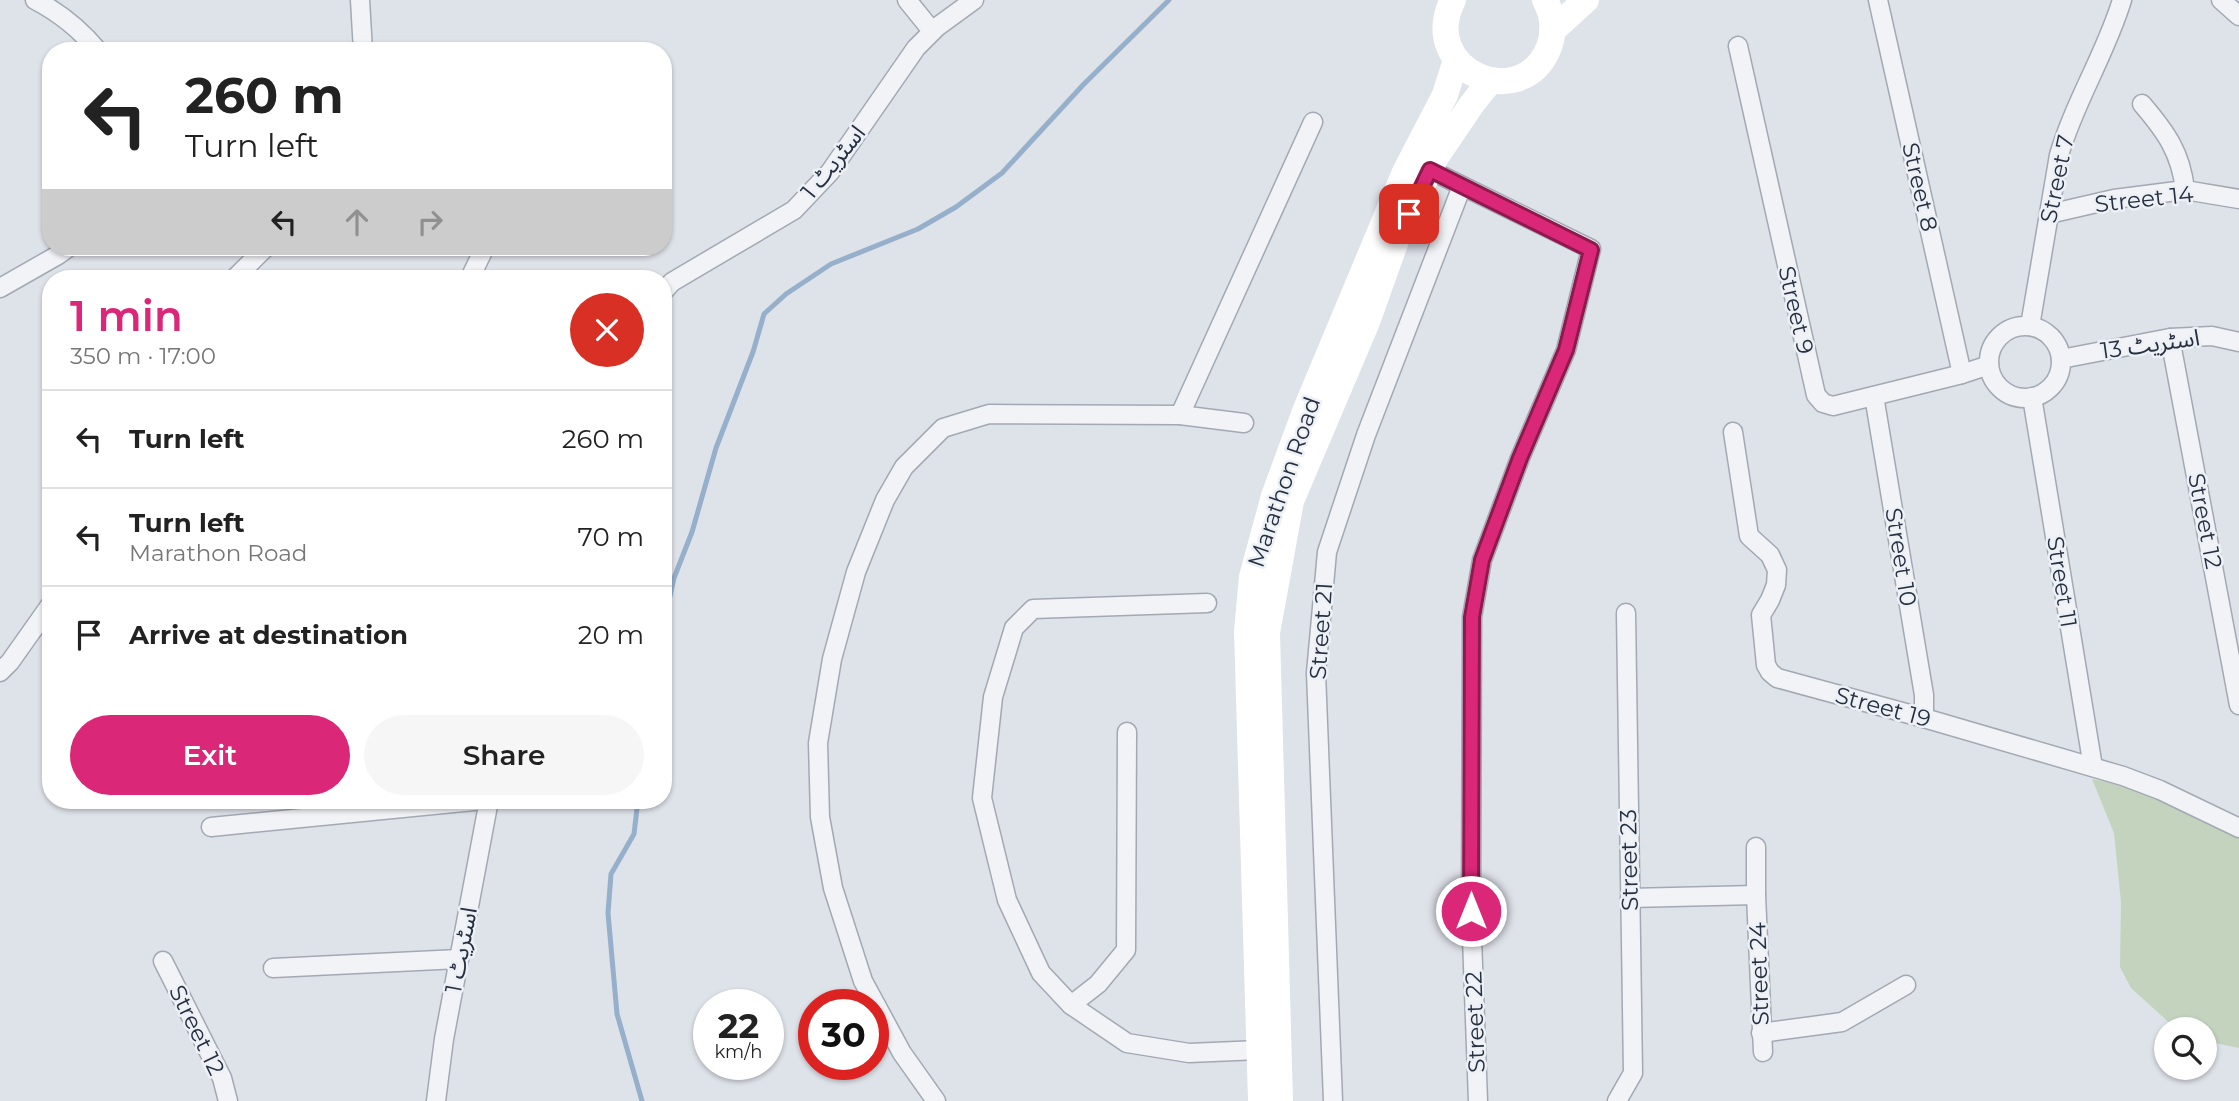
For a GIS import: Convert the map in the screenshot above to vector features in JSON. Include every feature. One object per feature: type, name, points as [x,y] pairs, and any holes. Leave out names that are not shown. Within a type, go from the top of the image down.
[{"type":"main road","points":[[1454,0],[1448,10],[1445,27],[1448,44],[1456,60],[1468,72],[1483,79],[1500,82],[1517,79],[1533,70],[1545,56],[1552,38],[1552,20],[1545,0]]},
{"type":"main road","points":[[1552,31],[1586,0]]},
{"type":"main road","name":"Marathon Road","points":[[1261,1101],[1247,631],[1252,577],[1274,496],[1306,409],[1405,172],[1445,95],[1456,60]]},
{"type":"main road","name":"Marathon Road","points":[[1280,1101],[1267,633],[1291,501],[1367,322],[1398,235],[1436,157],[1491,80]]},
{"type":"street","points":[[35,0],[53,9],[79,29],[90,42]]},
{"type":"street","points":[[360,0],[362,42]]},
{"type":"street","points":[[907,0],[932,31]]},
{"type":"street","name":"اسٹریٹ 1","points":[[672,282],[794,210],[830,173],[908,59],[932,31],[974,0]]},
{"type":"street","name":"Street 8","points":[[1878,0],[1962,374]]},
{"type":"street","name":"Street 7","points":[[2030,326],[2059,155],[2065,134],[2116,21],[2122,0]]},
{"type":"street","points":[[2221,0],[2239,16]]},
{"type":"street","name":"Street 9","points":[[1738,46],[1815,395],[1822,403],[1833,406],[1989,365]]},
{"type":"street","points":[[2142,104],[2173,145],[2183,169],[2185,190]]},
{"type":"street","points":[[1180,415],[1313,122]]},
{"type":"street","points":[[1430,170],[1462,186]]},
{"type":"street","name":"Street 22","points":[[1462,186],[1591,250],[1566,350],[1520,458],[1482,560],[1472,617],[1471,911],[1478,1101]]},
{"type":"street","name":"Street 21","points":[[1333,1101],[1316,673],[1327,552],[1366,435],[1462,186]]},
{"type":"street","name":"Street 14","points":[[2049,214],[2114,199],[2185,190],[2239,199]]},
{"type":"street","points":[[0,288],[56,256]]},
{"type":"street","points":[[243,270],[257,256]]},
{"type":"street","points":[[2030,326],[2045,332],[2056,344],[2061,359],[2060,372],[2054,384],[2044,393],[2032,397],[2017,397],[2003,391],[1993,379],[1989,365],[1991,349],[2000,335],[2014,327],[2030,326]]},
{"type":"street","name":"اسٹریٹ 13","points":[[2061,359],[2171,338],[2212,335],[2239,342]]},
{"type":"street","name":"Street 12","points":[[2171,338],[2239,705]]},
{"type":"street","name":"Street 10","points":[[1874,396],[1924,695],[1924,718]]},
{"type":"street","name":"Street 11","points":[[2032,397],[2093,767]]},
{"type":"street","points":[[936,1101],[902,1053],[863,981],[833,888],[820,817],[818,743],[832,659],[856,572],[885,500],[904,467],[943,428],[989,414],[1180,415],[1244,423]]},
{"type":"street","name":"Street 19","points":[[1733,432],[1749,536],[1770,555],[1777,570],[1776,585],[1761,615],[1766,665],[1777,678],[2093,767],[2160,790],[2239,828]]},
{"type":"street","points":[[1207,603],[1033,609],[1014,628],[993,697],[982,798],[1007,900],[1041,973],[1071,1005],[1127,1043],[1188,1053],[1259,1051]]},
{"type":"street","name":"Street 23","points":[[1616,1101],[1633,1073],[1626,613]]},
{"type":"street","points":[[0,672],[42,617]]},
{"type":"street","points":[[1071,1005],[1098,984],[1126,950],[1127,733]]},
{"type":"street","points":[[211,827],[395,809]]},
{"type":"street","name":"اسٹریٹ 1","points":[[436,1101],[444,1039],[485,809]]},
{"type":"street","name":"Street 24","points":[[1756,847],[1763,1052]]},
{"type":"street","name":"Street 24","points":[[1630,898],[1756,895]]},
{"type":"street","points":[[273,968],[458,958]]},
{"type":"street","name":"Street 12","points":[[163,961],[222,1078],[228,1101]]},
{"type":"street","points":[[1761,1033],[1842,1022],[1906,985]]},
{"type":"green space","points":[[2092,779],[2149,795],[2239,837],[2239,1048],[2217,1043],[2217,1017],[2163,1017],[2131,988],[2120,967],[2121,902],[2114,833]]},
{"type":"waterway","points":[[672,587],[692,532],[716,448],[753,352],[764,314],[786,294],[831,264],[918,229],[956,207],[1002,173],[1083,85],[1169,0]]},
{"type":"waterway","points":[[637,809],[634,834],[611,874],[608,913],[617,1014],[642,1101]]},
{"type":"route","points":[[1409,214],[1430,170],[1591,250],[1566,350],[1520,458],[1482,560],[1472,617],[1471,911]]}]
